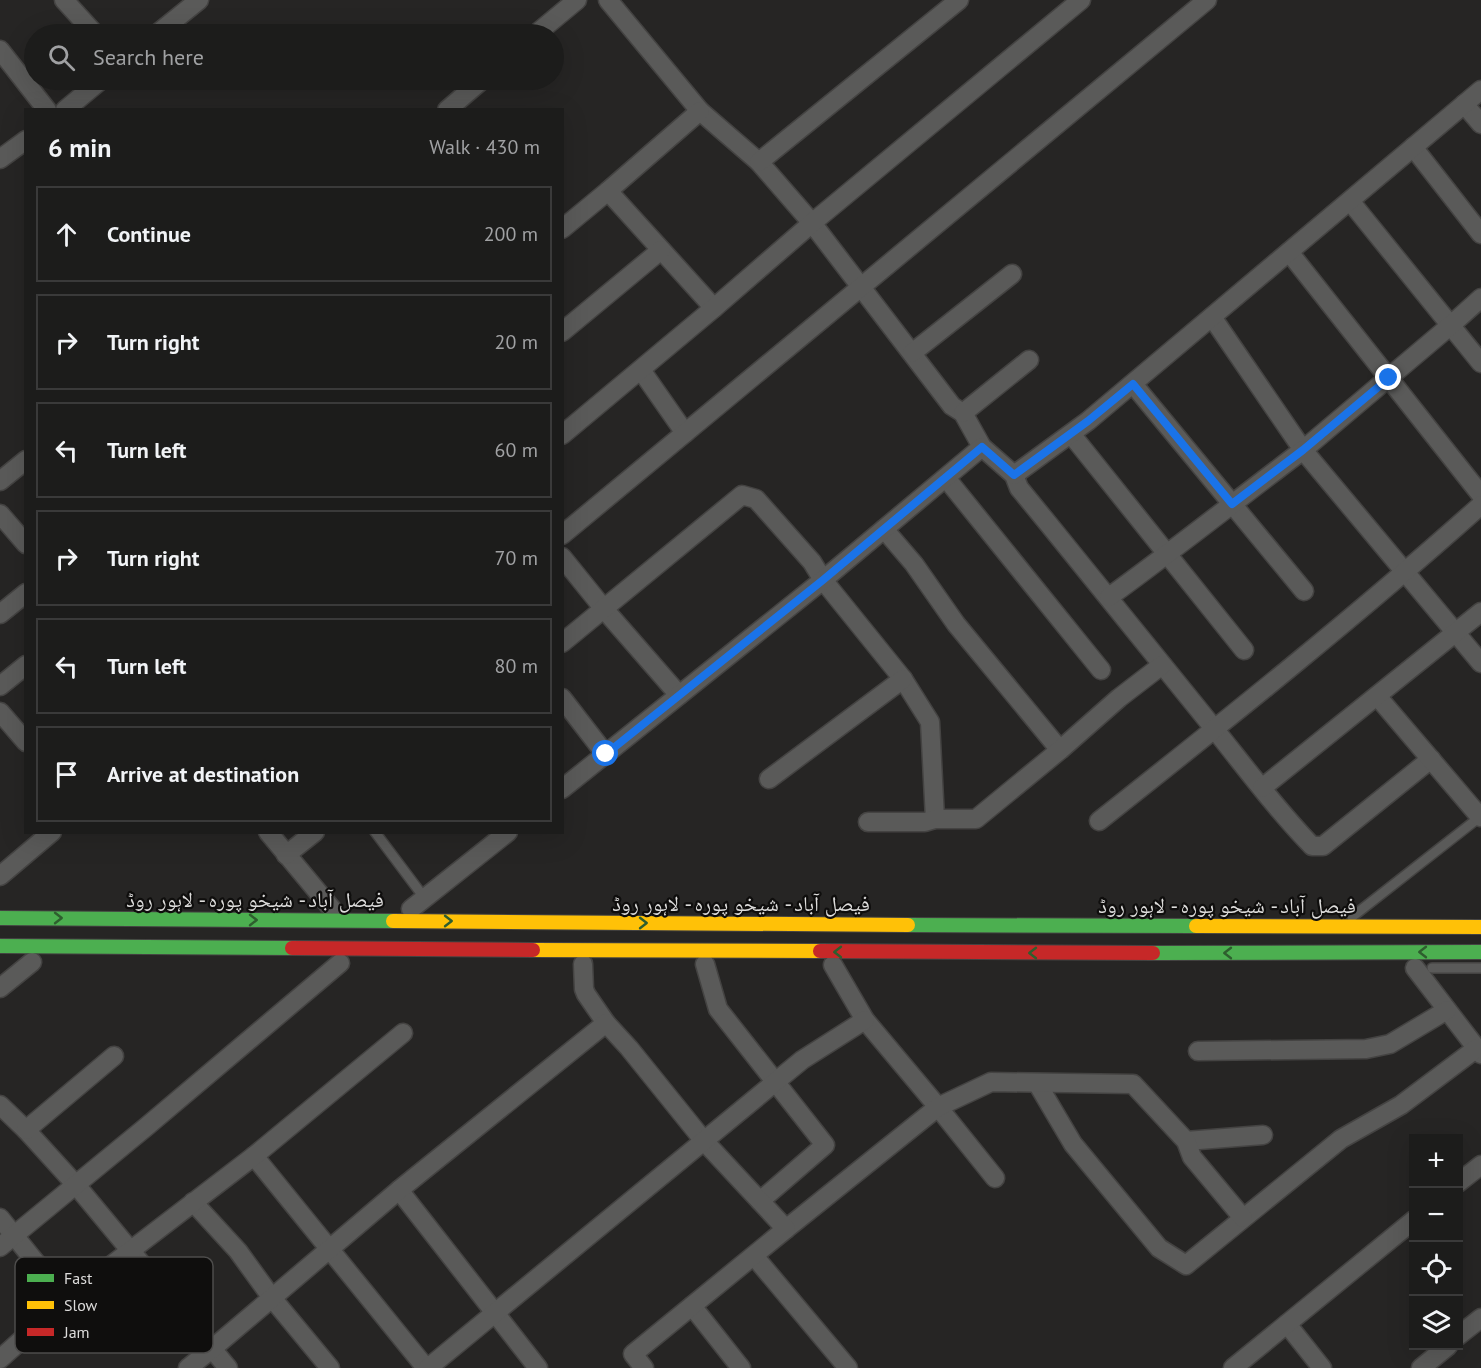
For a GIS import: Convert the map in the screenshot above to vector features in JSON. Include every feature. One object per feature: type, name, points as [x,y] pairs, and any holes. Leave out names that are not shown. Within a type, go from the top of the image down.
[{"type":"highway","name":"فیصل آباد - شیخو پورہ - لاہور روڈ","points":[[0,918],[1481,927]]},
{"type":"highway","points":[[0,946],[1049,953],[1481,952]]},
{"type":"street","points":[[64,0],[86,24]]},
{"type":"street","points":[[548,24],[577,0]]},
{"type":"street","points":[[608,0],[700,111],[759,162],[812,223],[952,406],[963,413],[982,447],[1014,475],[1019,488],[1288,822],[1312,846],[1323,846],[1431,759]]},
{"type":"street","points":[[759,162],[959,0]]},
{"type":"street","points":[[564,433],[1080,0]]},
{"type":"street","points":[[564,533],[1207,0]]},
{"type":"street","points":[[169,24],[196,1]]},
{"type":"street","points":[[0,50],[24,81]]},
{"type":"street","points":[[31,90],[45,108]]},
{"type":"street","points":[[66,108],[89,90]]},
{"type":"street","points":[[449,108],[470,90]]},
{"type":"street","points":[[1014,475],[1071,434],[1133,384],[1481,90]]},
{"type":"street","points":[[1464,104],[1481,124]]},
{"type":"street","points":[[564,227],[700,111]]},
{"type":"street","points":[[0,159],[24,141]]},
{"type":"street","points":[[1413,147],[1481,234]]},
{"type":"street","points":[[608,191],[714,308]]},
{"type":"street","points":[[1350,201],[1481,363]]},
{"type":"street","points":[[564,330],[661,250]]},
{"type":"street","points":[[1289,252],[1481,495]]},
{"type":"street","points":[[912,352],[1012,274]]},
{"type":"street","points":[[1109,597],[1303,450],[1451,326],[1481,298]]},
{"type":"street","points":[[1212,317],[1303,450],[1481,663]]},
{"type":"street","points":[[963,413],[1029,360]]},
{"type":"street","points":[[641,370],[685,433]]},
{"type":"street","points":[[1133,384],[1304,591]]},
{"type":"street","points":[[1071,434],[1244,650]]},
{"type":"street","points":[[564,787],[823,580],[982,447]]},
{"type":"street","points":[[0,481],[24,462]]},
{"type":"street","points":[[946,478],[1101,670]]},
{"type":"street","points":[[564,641],[742,495],[756,499],[812,562],[823,580],[903,679],[930,722],[935,819]]},
{"type":"street","points":[[1099,821],[1405,573],[1481,505]]},
{"type":"street","points":[[0,514],[24,542]]},
{"type":"street","points":[[884,529],[914,564],[956,624],[1060,750]]},
{"type":"street","points":[[564,559],[679,695]]},
{"type":"street","points":[[0,614],[24,595]]},
{"type":"street","points":[[1262,788],[1481,612]]},
{"type":"street","points":[[868,822],[976,819],[1119,698],[1162,665]]},
{"type":"street","points":[[0,686],[24,667]]},
{"type":"street","points":[[769,779],[903,679]]},
{"type":"street","points":[[1377,696],[1481,817]]},
{"type":"street","points":[[564,701],[606,754]]},
{"type":"street","points":[[0,712],[24,740]]},
{"type":"street","points":[[0,876],[50,834]]},
{"type":"street","points":[[270,834],[332,909]]},
{"type":"street","points":[[286,855],[312,834]]},
{"type":"street","points":[[418,907],[506,834]]},
{"type":"street","points":[[0,988],[32,962]]},
{"type":"street","points":[[0,1247],[340,963]]},
{"type":"street","points":[[583,964],[586,994],[606,1023],[704,1141],[786,1230]]},
{"type":"street","points":[[705,964],[718,1009],[825,1145],[760,1201]]},
{"type":"street","points":[[833,965],[866,1020],[995,1178]]},
{"type":"street","points":[[1037,1083],[1072,1144],[1159,1248],[1186,1265],[1341,1139],[1401,1105],[1479,1051],[1447,1010],[1409,968]]},
{"type":"street","points":[[1198,1051],[1366,1049],[1390,1044],[1447,1010]]},
{"type":"street","points":[[254,1156],[427,1368],[802,1060],[866,1020]]},
{"type":"street","points":[[228,1368],[213,1348],[399,1190],[606,1023]]},
{"type":"street","points":[[122,1257],[254,1156],[403,1033]]},
{"type":"street","points":[[26,1130],[114,1056]]},
{"type":"street","points":[[644,1368],[633,1354],[938,1107],[991,1082],[1133,1084],[1186,1141],[1192,1157],[1243,1218]]},
{"type":"street","points":[[0,1105],[76,1185],[135,1257]]},
{"type":"street","points":[[1186,1141],[1263,1135]]},
{"type":"street","points":[[1463,1179],[1481,1165]]},
{"type":"street","points":[[399,1190],[538,1368]]},
{"type":"street","points":[[193,1202],[238,1251],[272,1298],[330,1368]]},
{"type":"street","points":[[0,1218],[32,1257]]},
{"type":"street","points":[[1233,1368],[1409,1223]]},
{"type":"street","points":[[754,1256],[848,1368]]},
{"type":"street","points":[[692,1306],[741,1368]]},
{"type":"street","points":[[1463,1332],[1481,1318]]},
{"type":"street","points":[[1287,1324],[1322,1368]]},
{"type":"street","points":[[0,1359],[15,1346]]},
{"type":"street","points":[[1421,1368],[1443,1350]]},
{"type":"street","points":[[188,1368],[207,1353]]},
{"type":"lane","points":[[1352,917],[1481,817]]},
{"type":"lane","points":[[376,834],[418,907]]},
{"type":"lane","points":[[1257,916],[1481,918]]},
{"type":"lane","points":[[1409,968],[1481,969]]},
{"type":"traffic: fast","points":[[0,918],[393,921]]},
{"type":"traffic: fast","points":[[908,925],[1196,926]]},
{"type":"traffic: fast","points":[[0,946],[292,948]]},
{"type":"traffic: fast","points":[[1153,953],[1481,952]]},
{"type":"traffic: slow","points":[[393,921],[908,925]]},
{"type":"traffic: slow","points":[[1196,926],[1481,927]]},
{"type":"traffic: slow","points":[[533,950],[820,951]]},
{"type":"traffic: jam","points":[[292,948],[533,950]]},
{"type":"traffic: jam","points":[[820,951],[1153,953]]},
{"type":"route","points":[[606,754],[823,580],[982,447],[1014,475],[1088,421],[1133,384],[1232,504],[1303,450],[1389,378]]}]
